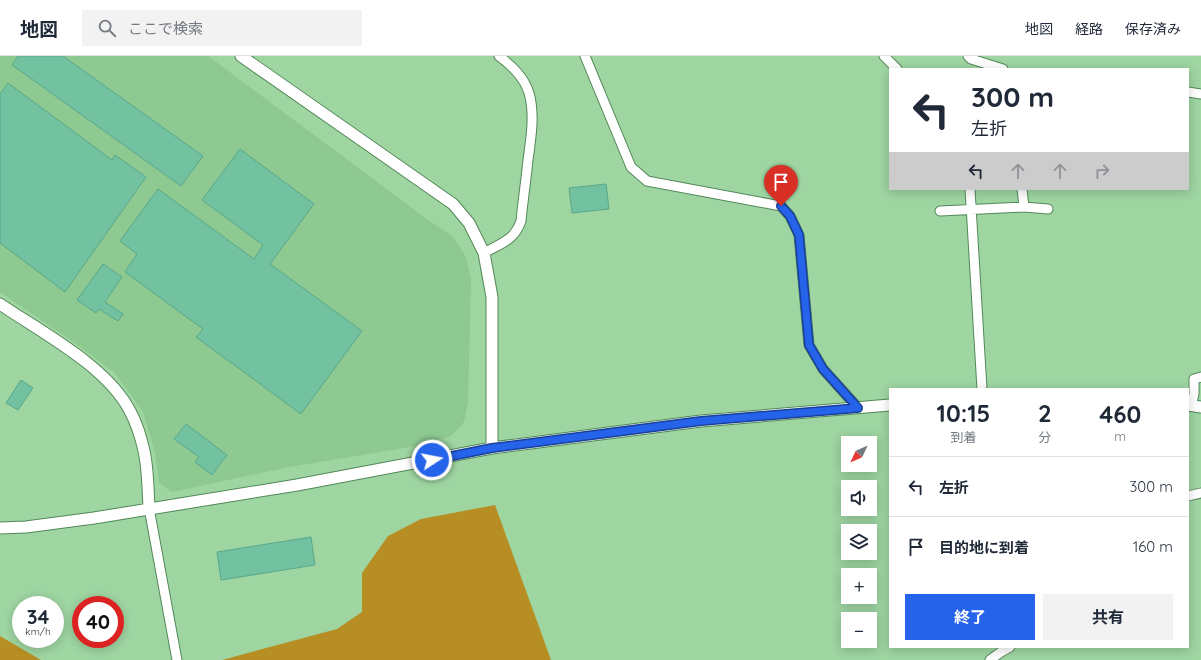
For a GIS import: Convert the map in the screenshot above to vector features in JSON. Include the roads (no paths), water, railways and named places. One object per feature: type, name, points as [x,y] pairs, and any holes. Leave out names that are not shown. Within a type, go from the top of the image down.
[{"type":"street","points":[[241,56],[453,204],[469,224],[484,253],[492,296],[492,448]]},
{"type":"street","points":[[484,253],[511,238],[518,230],[521,221],[531,143],[532,112],[529,93],[517,71],[499,56]]},
{"type":"street","points":[[585,56],[631,167],[647,181],[781,206],[790,216],[799,235],[809,345],[823,369],[858,408]]},
{"type":"street","points":[[884,56],[896,68]]},
{"type":"street","points":[[968,56],[971,59],[1000,68]]},
{"type":"street","points":[[1189,92],[1201,94]]},
{"type":"street","points":[[970,190],[982,388]]},
{"type":"street","points":[[1022,190],[1024,207]]},
{"type":"street","points":[[940,211],[1024,207],[1048,209]]},
{"type":"street","points":[[0,304],[96,369],[115,389],[130,410],[139,431],[145,453],[149,508],[177,660]]},
{"type":"street","points":[[1193,406],[1194,380],[1201,377]]},
{"type":"street","points":[[0,528],[26,527],[94,518],[297,485],[492,448],[701,421],[889,405]]},
{"type":"street","points":[[1189,496],[1201,493]]},
{"type":"street","points":[[990,660],[1008,648]]}]
